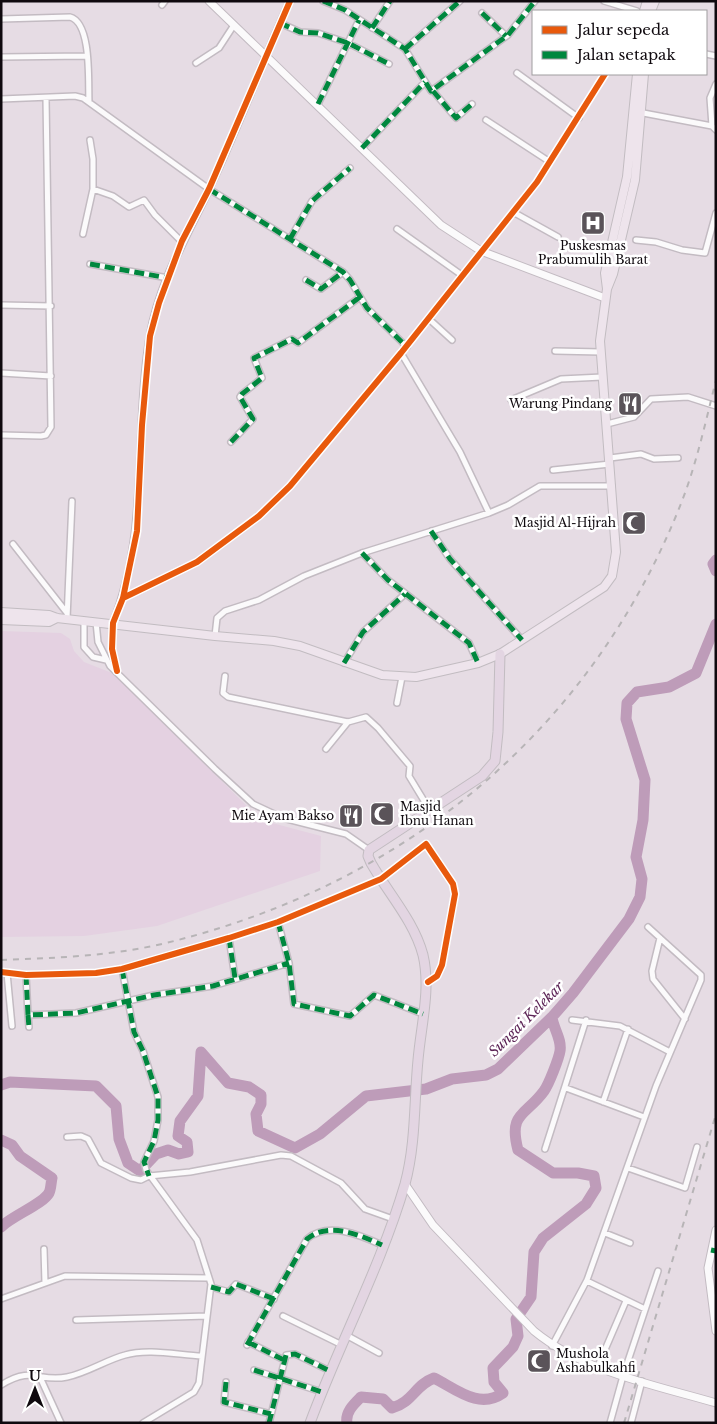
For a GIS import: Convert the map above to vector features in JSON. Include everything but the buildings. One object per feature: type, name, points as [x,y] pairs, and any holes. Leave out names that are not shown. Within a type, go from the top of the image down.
[{"type":"highway","points":[[310,1423],[393,1219],[405,1184],[413,1147],[422,1014],[428,982],[422,953],[408,921],[368,856],[369,850],[482,776],[495,761],[498,732],[500,654]]},
{"type":"main road","points":[[1,620],[49,622],[67,616],[84,621],[274,641],[300,646],[382,675],[402,678],[449,671],[478,663],[500,654],[604,587],[609,582],[616,560],[612,486],[600,352],[606,289],[613,274],[635,180],[637,75]]},
{"type":"main road","points":[[637,112],[644,75]]},
{"type":"main road","points":[[1,612],[49,615],[57,618]]},
{"type":"street","points":[[209,1],[318,104],[441,225],[481,251],[605,298]]},
{"type":"street","points":[[117,671],[112,649],[113,623],[123,598],[137,531],[142,425],[150,336],[159,303],[182,242],[209,189],[290,1]]},
{"type":"street","points":[[323,1],[345,10],[405,49],[425,82],[456,118],[472,104]]},
{"type":"street","points":[[372,28],[390,1]]},
{"type":"street","points":[[405,49],[460,1]]},
{"type":"street","points":[[433,91],[506,36],[515,28],[535,1]]},
{"type":"street","points":[[604,1],[634,10]]},
{"type":"street","points":[[482,13],[506,36]]},
{"type":"street","points":[[1,19],[74,18],[82,26],[85,35],[89,102]]},
{"type":"street","points":[[318,104],[359,20]]},
{"type":"street","points":[[280,23],[300,32],[318,33],[348,43],[389,64]]},
{"type":"street","points":[[196,63],[219,48],[234,25]]},
{"type":"street","points":[[1,57],[86,56]]},
{"type":"street","points":[[518,73],[579,118]]},
{"type":"street","points":[[123,598],[198,562],[259,516],[290,486],[402,354],[513,212],[550,162],[604,75]]},
{"type":"street","points":[[362,148],[425,82]]},
{"type":"street","points":[[637,112],[714,128],[710,98],[716,84]]},
{"type":"street","points":[[1,99],[75,96],[89,102],[209,189],[343,272],[367,308],[407,347]]},
{"type":"street","points":[[1,435],[41,436],[50,431],[51,306],[46,98]]},
{"type":"street","points":[[486,120],[550,162]]},
{"type":"street","points":[[82,234],[93,189],[93,159],[90,140]]},
{"type":"street","points":[[290,239],[312,201],[350,168]]},
{"type":"street","points":[[93,189],[113,196],[129,207],[144,200],[155,215],[182,242]]},
{"type":"street","points":[[513,212],[558,237]]},
{"type":"street","points":[[636,240],[656,242],[682,250],[705,253],[716,214]]},
{"type":"street","points":[[397,229],[463,276]]},
{"type":"street","points":[[90,264],[168,278]]},
{"type":"street","points":[[306,280],[321,289],[343,272]]},
{"type":"street","points":[[231,442],[253,419],[240,397],[262,378],[254,358],[292,339],[298,343],[360,296]]},
{"type":"street","points":[[1,305],[51,306]]},
{"type":"street","points":[[429,319],[452,340]]},
{"type":"street","points":[[555,351],[600,352]]},
{"type":"street","points":[[402,354],[460,452],[489,513]]},
{"type":"street","points":[[1,374],[51,376]]},
{"type":"street","points":[[511,400],[561,380],[602,377]]},
{"type":"street","points":[[607,424],[634,417],[651,399],[688,397],[716,406]]},
{"type":"street","points":[[553,470],[641,454],[654,459],[678,458]]},
{"type":"street","points":[[215,636],[217,618],[225,611],[259,600],[304,576],[362,553],[489,513],[508,505],[540,486],[612,486]]},
{"type":"street","points":[[67,616],[72,501]]},
{"type":"street","points":[[431,530],[450,559],[522,640]]},
{"type":"street","points":[[13,544],[67,616]]},
{"type":"street","points":[[362,553],[388,580],[470,643],[478,663]]},
{"type":"street","points":[[344,663],[363,632],[405,594]]},
{"type":"street","points":[[84,621],[84,647],[93,657],[106,660]]},
{"type":"street","points":[[96,622],[98,642],[106,660],[214,769],[253,804],[283,818],[346,834],[369,850]]},
{"type":"street","points":[[225,676],[224,695],[348,722],[366,717],[378,728],[410,766],[409,776],[429,809]]},
{"type":"street","points":[[397,703],[402,678]]},
{"type":"street","points":[[326,749],[348,722]]},
{"type":"street","points":[[12,1026],[4,972],[26,975],[96,973],[122,969],[229,938],[278,922],[382,879],[426,844],[453,884],[455,894],[442,966],[437,976],[428,982]]},
{"type":"street","points":[[278,922],[289,963],[294,1004],[350,1016],[374,995],[422,1014]]},
{"type":"street","points":[[552,1346],[587,1281],[628,1168],[644,1117],[702,978],[648,927]]},
{"type":"street","points":[[229,938],[235,978]]},
{"type":"street","points":[[660,938],[652,976],[654,983],[684,1019]]},
{"type":"street","points":[[28,1014],[76,1013],[154,995],[212,986],[289,963]]},
{"type":"street","points":[[122,969],[130,1001],[134,1032],[143,1050],[158,1097],[158,1120],[155,1134],[144,1162],[148,1173],[196,1240],[211,1287],[198,1383],[194,1392],[143,1423]]},
{"type":"street","points":[[26,975],[29,1027]]},
{"type":"street","points":[[572,1020],[586,1020],[628,1029],[670,1052]]},
{"type":"street","points":[[545,1149],[566,1088],[586,1020]]},
{"type":"street","points":[[603,1102],[628,1029]]},
{"type":"street","points":[[566,1088],[644,1117]]},
{"type":"street","points":[[67,1137],[81,1136],[88,1139],[97,1158],[108,1168],[141,1180],[148,1173],[190,1172],[286,1155],[341,1183],[365,1209],[393,1219]]},
{"type":"street","points":[[628,1168],[684,1188],[697,1146]]},
{"type":"street","points":[[405,1184],[433,1225],[526,1323],[552,1346],[623,1376],[716,1403]]},
{"type":"street","points":[[716,1230],[708,1268],[716,1331]]},
{"type":"street","points":[[284,1360],[248,1343],[307,1239],[326,1231],[339,1231],[360,1235],[382,1245]]},
{"type":"street","points":[[605,1233],[630,1243]]},
{"type":"street","points":[[44,1249],[45,1283]]},
{"type":"street","points":[[610,1423],[623,1376],[658,1271]]},
{"type":"street","points":[[1,1299],[65,1276],[208,1278]]},
{"type":"street","points":[[587,1281],[645,1309]]},
{"type":"street","points":[[211,1287],[229,1292],[236,1284],[274,1299]]},
{"type":"street","points":[[598,1366],[626,1301]]},
{"type":"street","points":[[76,1320],[207,1316]]},
{"type":"street","points":[[283,1316],[342,1345]]},
{"type":"street","points":[[346,1335],[380,1353]]},
{"type":"street","points":[[1,1385],[19,1375],[66,1377],[132,1353],[202,1356]]},
{"type":"street","points":[[269,1423],[286,1355],[295,1354],[330,1371]]},
{"type":"street","points":[[254,1370],[322,1392]]},
{"type":"street","points":[[39,1375],[61,1423]]},
{"type":"street","points":[[631,1423],[642,1381]]},
{"type":"street","points":[[226,1382],[224,1402],[271,1414]]},
{"type":"shaded area","points":[[1,631],[61,633],[70,639],[74,651],[84,662],[112,673],[256,815],[272,823],[321,836],[320,871],[157,926],[84,936],[1,937]]},
{"type":"waterway","name":"Sungai Kelekar","points":[[716,560],[713,564],[716,571]]},
{"type":"waterway","name":"Sungai Kelekar","points":[[1,1085],[10,1082],[96,1086],[116,1106],[119,1139],[128,1163],[140,1171],[156,1154],[168,1150],[179,1154],[188,1152],[187,1142],[178,1136],[180,1121],[198,1096],[201,1052],[228,1083],[249,1087],[261,1095],[261,1104],[256,1114],[258,1131],[295,1148],[320,1134],[366,1096],[426,1089],[452,1079],[486,1075],[498,1069],[552,1017],[573,993],[629,919],[640,897],[642,879],[636,857],[643,820],[645,780],[626,719],[627,703],[637,692],[669,687],[696,673],[716,624]]},
{"type":"waterway","points":[[347,1423],[347,1415],[361,1397],[383,1399],[392,1408],[405,1402],[422,1385],[434,1378],[476,1399],[494,1398],[503,1393],[494,1382],[493,1368],[513,1347],[518,1336],[516,1319],[531,1297],[534,1252],[543,1238],[586,1204],[596,1188],[594,1176],[578,1173],[553,1173],[518,1150],[515,1128],[517,1121],[544,1091],[559,1054],[560,1042],[552,1017]]},
{"type":"waterway","name":"Sungai Kelekar","points":[[1,1140],[12,1145],[20,1156],[52,1178],[50,1191],[46,1197],[1,1227]]},
{"type":"railway","points":[[1,960],[84,956],[125,951],[166,943],[253,917],[334,882],[410,838],[479,786],[542,727],[597,659],[644,584],[682,501],[701,441],[716,380]]},
{"type":"railway","points":[[624,1423],[716,1114]]},
{"type":"marked path","points":[[323,1],[345,10],[405,49],[431,91],[508,35],[535,1]]},
{"type":"marked path","points":[[372,28],[390,1]]},
{"type":"marked path","points":[[405,49],[460,1]]},
{"type":"marked path","points":[[482,13],[506,36]]},
{"type":"marked path","points":[[318,104],[359,20]]},
{"type":"marked path","points":[[280,23],[300,32],[318,33],[348,43],[389,64]]},
{"type":"marked path","points":[[362,148],[425,82]]},
{"type":"marked path","points":[[433,91],[456,118],[472,104]]},
{"type":"marked path","points":[[290,239],[312,201],[350,168]]},
{"type":"marked path","points":[[209,189],[343,272],[367,308],[407,347]]},
{"type":"marked path","points":[[90,264],[168,278]]},
{"type":"marked path","points":[[306,280],[321,289],[343,272]]},
{"type":"marked path","points":[[231,442],[253,419],[240,397],[262,378],[254,358],[292,339],[298,343],[360,297]]},
{"type":"marked path","points":[[431,531],[450,559],[522,640]]},
{"type":"marked path","points":[[362,553],[388,580],[469,643],[478,663]]},
{"type":"marked path","points":[[344,663],[363,632],[405,594]]},
{"type":"marked path","points":[[278,922],[289,963],[294,1004],[350,1016],[374,995],[423,1014]]},
{"type":"marked path","points":[[229,938],[235,978]]},
{"type":"marked path","points":[[26,975],[28,1015],[76,1013],[154,995],[213,986],[289,963]]},
{"type":"marked path","points":[[122,969],[134,1032],[143,1051],[158,1097],[158,1120],[154,1141],[144,1162],[149,1176]]},
{"type":"marked path","points":[[28,1015],[29,1027]]},
{"type":"marked path","points":[[247,1345],[307,1239],[315,1234],[334,1230],[364,1237],[382,1245]]},
{"type":"marked path","points":[[711,1250],[716,1251]]},
{"type":"marked path","points":[[211,1287],[229,1292],[236,1284],[274,1299]]},
{"type":"marked path","points":[[248,1342],[284,1360]]},
{"type":"marked path","points":[[269,1423],[286,1355],[295,1354],[330,1371]]},
{"type":"marked path","points":[[254,1370],[322,1392]]},
{"type":"marked path","points":[[226,1382],[224,1402],[271,1414]]},
{"type":"cycle path","points":[[117,671],[112,649],[113,623],[123,598],[137,531],[142,425],[150,336],[159,303],[182,241],[209,189],[290,1]]},
{"type":"cycle path","points":[[123,598],[197,562],[259,516],[290,486],[401,353],[537,182],[604,75]]},
{"type":"cycle path","points":[[1,972],[26,975],[96,973],[122,969],[229,938],[278,922],[381,879],[426,844],[453,884],[455,894],[442,965],[437,976],[428,982]]},
{"type":"place","name":"Puskesmas Prabumulih Barat","points":[[593,223]]},
{"type":"place","name":"Warung Pindang","points":[[630,404]]},
{"type":"place","name":"Masjid Al-Hijrah","points":[[634,523]]},
{"type":"place","name":"Masjid Ibnu Hanan","points":[[382,814]]},
{"type":"place","name":"Mie Ayam Bakso","points":[[351,816]]},
{"type":"place","name":"Mushola Ashabulkahfi","points":[[539,1361]]}]
